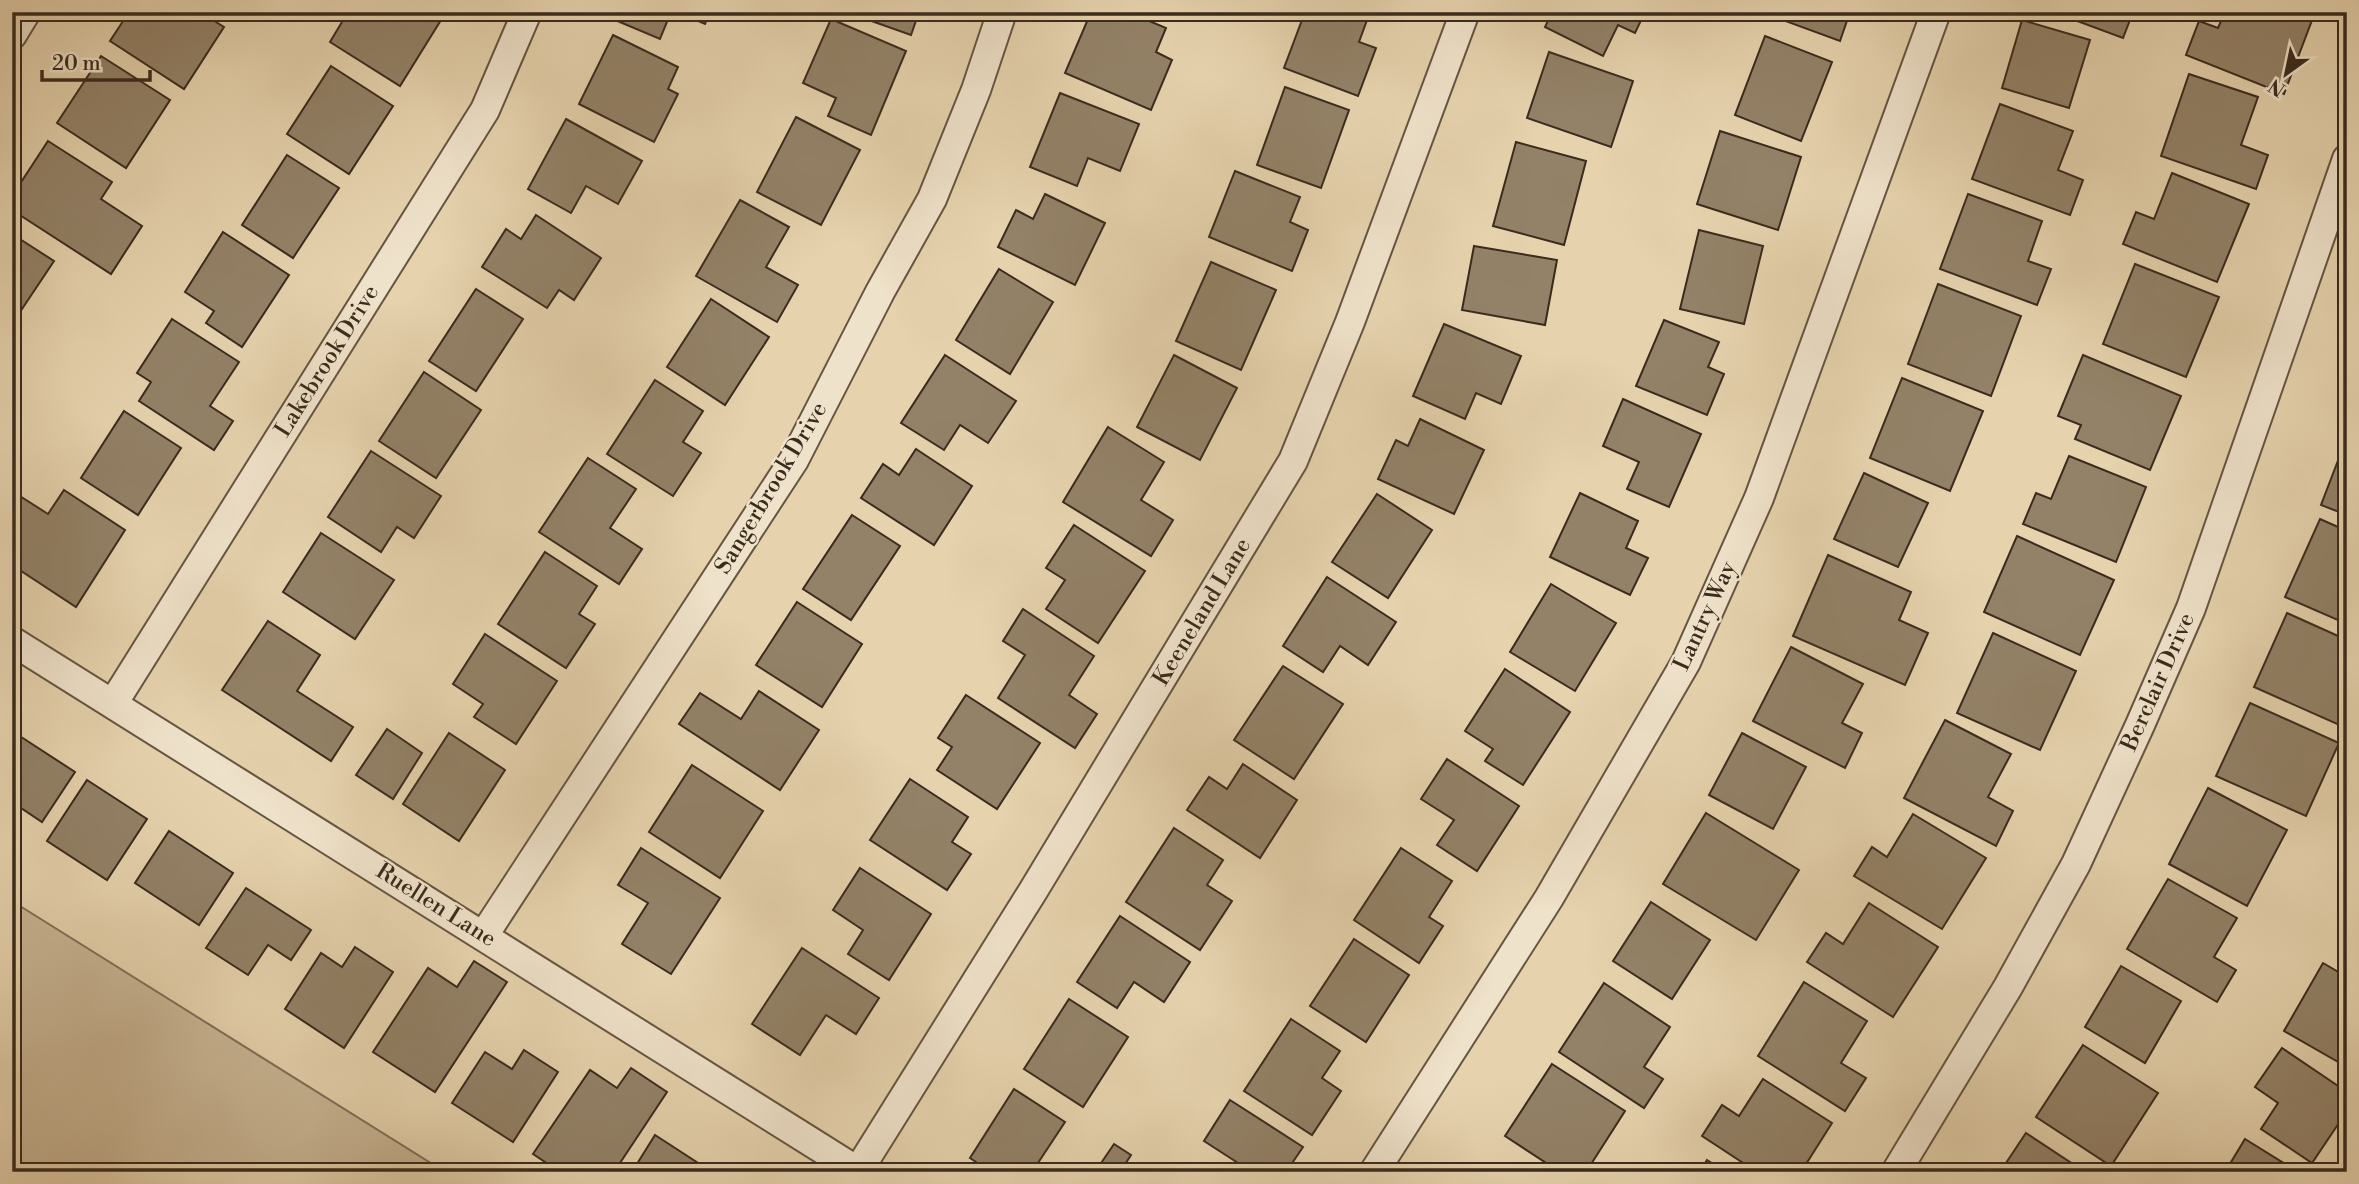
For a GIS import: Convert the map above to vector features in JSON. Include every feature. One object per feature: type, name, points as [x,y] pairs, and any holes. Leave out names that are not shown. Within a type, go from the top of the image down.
[{"type":"street","points":[[12,34],[26,12]]},
{"type":"street","name":"Lakebrook Drive","points":[[114,702],[485,110],[527,12]]},
{"type":"street","name":"Sangerbrook Drive","points":[[484,935],[794,460],[880,292],[932,199],[976,90],[1002,12]]},
{"type":"street","name":"Keeneland Lane","points":[[858,1172],[1040,879],[1293,461],[1350,322],[1465,12]]},
{"type":"street","name":"Lantry Way","points":[[1374,1172],[1549,898],[1686,662],[1759,498],[1936,12]]},
{"type":"street","name":"Berclair Drive","points":[[1896,1172],[2008,988],[2076,864],[2140,724],[2191,608],[2347,159]]},
{"type":"street","name":"Ruellen Lane","points":[[12,641],[114,702],[858,1172]]},
{"type":"shaded area","points":[[12,901],[445,1172],[12,1172]]},
{"type":"building","points":[[129,12],[200,12],[224,27],[184,89],[110,41]]},
{"type":"building","points":[[348,12],[446,12],[400,86],[330,42]]},
{"type":"building","points":[[619,12],[671,12],[660,39],[615,20]]},
{"type":"building","points":[[678,12],[710,12],[705,24]]},
{"type":"building","points":[[846,12],[919,12],[911,35]]},
{"type":"building","points":[[1091,12],[1128,12],[1166,28],[1156,52],[1172,60],[1151,110],[1065,73]]},
{"type":"building","points":[[1305,12],[1370,12],[1359,42],[1376,48],[1358,96],[1284,68]]},
{"type":"building","points":[[1552,12],[1645,12],[1635,33],[1618,25],[1603,56],[1545,27]]},
{"type":"building","points":[[1773,12],[1850,12],[1840,41],[1772,16]]},
{"type":"building","points":[[2053,12],[2133,12],[2123,38]]},
{"type":"building","points":[[2225,12],[2308,12],[2314,15],[2284,94],[2186,55],[2199,21],[2218,28]]},
{"type":"building","points":[[831,19],[906,51],[871,135],[828,116],[836,98],[803,83]]},
{"type":"building","points":[[2022,20],[2090,40],[2069,108],[2002,88]]},
{"type":"building","points":[[613,35],[678,67],[668,89],[678,94],[654,142],[579,104]]},
{"type":"building","points":[[1765,36],[1832,62],[1801,141],[1735,115]]},
{"type":"building","points":[[1549,52],[1633,81],[1611,147],[1527,118]]},
{"type":"building","points":[[101,56],[170,100],[126,168],[57,123]]},
{"type":"building","points":[[331,66],[393,106],[349,174],[287,134]]},
{"type":"building","points":[[2189,74],[2258,97],[2241,145],[2268,155],[2256,189],[2161,156]]},
{"type":"building","points":[[1285,87],[1349,110],[1321,188],[1257,165]]},
{"type":"building","points":[[1060,93],[1139,124],[1120,171],[1088,158],[1077,186],[1030,167]]},
{"type":"building","points":[[2000,104],[2073,131],[2058,170],[2083,180],[2070,215],[1972,179]]},
{"type":"building","points":[[796,117],[860,150],[821,225],[757,192]]},
{"type":"building","points":[[566,119],[642,161],[618,204],[586,186],[571,213],[528,189]]},
{"type":"building","points":[[1720,131],[1801,157],[1778,230],[1697,204]]},
{"type":"building","points":[[48,141],[112,182],[101,199],[142,226],[111,274],[12,210],[12,196]]},
{"type":"building","points":[[1516,142],[1586,161],[1564,245],[1493,226]]},
{"type":"building","points":[[287,155],[339,188],[293,258],[242,225]]},
{"type":"building","points":[[1235,171],[1300,197],[1290,222],[1308,230],[1292,271],[1209,237]]},
{"type":"building","points":[[2172,173],[2249,204],[2217,282],[2123,244],[2136,212],[2154,219]]},
{"type":"building","points":[[1045,194],[1105,223],[1075,285],[998,247],[1016,210],[1033,219]]},
{"type":"building","points":[[1968,194],[2042,221],[2028,261],[2051,269],[2037,305],[1940,269]]},
{"type":"building","points":[[740,200],[789,227],[766,267],[798,285],[777,322],[696,276]]},
{"type":"building","points":[[536,215],[601,258],[574,300],[559,290],[547,308],[482,267],[506,229],[521,239]]},
{"type":"building","points":[[1699,230],[1763,246],[1744,324],[1680,309]]},
{"type":"building","points":[[223,232],[289,275],[242,347],[206,323],[214,311],[185,292]]},
{"type":"building","points":[[12,234],[54,261],[12,324]]},
{"type":"building","points":[[1474,246],[1557,260],[1545,325],[1462,310]]},
{"type":"building","points":[[1211,262],[1276,290],[1241,370],[1176,341]]},
{"type":"building","points":[[2135,264],[2219,297],[2186,377],[2103,344]]},
{"type":"building","points":[[999,269],[1053,302],[1010,374],[956,340]]},
{"type":"building","points":[[1938,284],[2021,316],[1991,396],[1908,364]]},
{"type":"building","points":[[476,289],[523,319],[476,391],[429,361]]},
{"type":"building","points":[[711,299],[769,337],[725,405],[667,367]]},
{"type":"building","points":[[172,319],[239,362],[210,406],[233,421],[214,450],[139,401],[151,382],[137,373]]},
{"type":"building","points":[[1664,320],[1719,342],[1708,367],[1724,374],[1707,415],[1636,386]]},
{"type":"building","points":[[1444,324],[1521,356],[1501,404],[1476,393],[1465,419],[1413,396]]},
{"type":"building","points":[[945,355],[1016,401],[988,443],[960,425],[944,450],[901,423]]},
{"type":"building","points":[[1174,355],[1237,388],[1200,460],[1137,427]]},
{"type":"building","points":[[2083,355],[2181,396],[2150,470],[2075,439],[2081,425],[2058,416]]},
{"type":"building","points":[[424,372],[481,410],[436,478],[379,441]]},
{"type":"building","points":[[1902,378],[1983,411],[1950,491],[1870,458]]},
{"type":"building","points":[[655,380],[703,411],[683,442],[701,453],[673,496],[607,454]]},
{"type":"building","points":[[1623,399],[1701,434],[1669,507],[1627,489],[1639,462],[1603,446]]},
{"type":"building","points":[[124,411],[181,448],[138,515],[81,478]]},
{"type":"building","points":[[1420,419],[1484,450],[1454,514],[1378,479],[1396,440],[1408,446]]},
{"type":"building","points":[[1108,427],[1164,462],[1141,500],[1173,520],[1151,556],[1063,502]]},
{"type":"building","points":[[2347,437],[2347,515],[2321,505]]},
{"type":"building","points":[[916,449],[972,486],[934,545],[861,498],[883,464],[899,475]]},
{"type":"building","points":[[371,451],[441,496],[414,538],[397,527],[381,552],[328,517]]},
{"type":"building","points":[[2069,456],[2146,487],[2116,562],[2023,524],[2036,493],[2051,499]]},
{"type":"building","points":[[588,458],[636,489],[610,528],[642,549],[619,584],[539,532]]},
{"type":"building","points":[[1864,473],[1928,503],[1898,567],[1834,539]]},
{"type":"building","points":[[64,490],[125,530],[76,607],[12,565],[12,491],[48,514]]},
{"type":"building","points":[[1580,493],[1638,521],[1626,548],[1648,558],[1630,595],[1550,557]]},
{"type":"building","points":[[1377,494],[1432,530],[1388,598],[1332,562]]},
{"type":"building","points":[[852,515],[900,546],[851,620],[803,589]]},
{"type":"building","points":[[2320,519],[2347,531],[2347,624],[2285,597]]},
{"type":"building","points":[[1074,525],[1145,571],[1098,643],[1046,609],[1065,580],[1046,568]]},
{"type":"building","points":[[321,533],[394,580],[355,639],[283,592]]},
{"type":"building","points":[[2017,536],[2114,580],[2080,655],[1984,612]]},
{"type":"building","points":[[545,552],[597,586],[579,614],[595,624],[566,668],[498,624]]},
{"type":"building","points":[[1828,555],[1911,592],[1899,620],[1928,633],[1905,685],[1793,636]]},
{"type":"building","points":[[1327,577],[1396,622],[1368,665],[1340,646],[1323,672],[1283,646]]},
{"type":"building","points":[[1551,584],[1616,623],[1575,691],[1510,652]]},
{"type":"building","points":[[797,602],[862,644],[822,707],[756,665]]},
{"type":"building","points":[[1023,609],[1094,656],[1069,695],[1097,714],[1075,748],[998,698],[1025,655],[1003,641]]},
{"type":"building","points":[[2287,613],[2347,640],[2347,675],[2341,687],[2347,689],[2347,722],[2344,727],[2254,687]]},
{"type":"building","points":[[268,621],[320,655],[297,691],[353,727],[331,761],[222,690]]},
{"type":"building","points":[[1993,633],[2076,671],[2040,750],[1957,713]]},
{"type":"building","points":[[485,634],[557,681],[516,744],[474,717],[483,704],[453,684]]},
{"type":"building","points":[[1791,647],[1863,684],[1842,723],[1862,733],[1845,768],[1753,721]]},
{"type":"building","points":[[1283,666],[1343,704],[1294,779],[1234,740]]},
{"type":"building","points":[[1505,669],[1570,712],[1523,785],[1485,761],[1493,749],[1465,731]]},
{"type":"building","points":[[759,691],[819,730],[780,790],[679,724],[700,693],[741,719]]},
{"type":"building","points":[[966,695],[1040,743],[997,809],[937,770],[952,747],[938,738]]},
{"type":"building","points":[[2250,703],[2339,743],[2306,816],[2216,776]]},
{"type":"building","points":[[1945,720],[2011,754],[1988,797],[2013,811],[1996,846],[1904,798]]},
{"type":"building","points":[[387,729],[422,753],[393,799],[356,775]]},
{"type":"building","points":[[12,731],[75,772],[42,822],[12,802]]},
{"type":"building","points":[[449,733],[505,770],[459,841],[403,804]]},
{"type":"building","points":[[1742,733],[1806,767],[1773,829],[1709,795]]},
{"type":"building","points":[[1447,759],[1519,806],[1477,871],[1437,845],[1454,820],[1421,799]]},
{"type":"building","points":[[1243,764],[1297,800],[1260,858],[1187,810],[1209,777],[1227,789]]},
{"type":"building","points":[[692,765],[763,811],[720,878],[649,832]]},
{"type":"building","points":[[910,779],[968,817],[952,842],[971,854],[947,890],[870,840]]},
{"type":"building","points":[[87,780],[147,819],[107,880],[47,841]]},
{"type":"building","points":[[2208,788],[2287,830],[2247,906],[2169,864]]},
{"type":"building","points":[[1706,813],[1799,870],[1756,940],[1663,884]]},
{"type":"building","points":[[1913,814],[1986,858],[1942,929],[1854,876],[1872,847],[1887,857]]},
{"type":"building","points":[[1174,828],[1223,860],[1207,885],[1232,901],[1200,950],[1126,902]]},
{"type":"building","points":[[169,831],[233,873],[199,925],[135,883]]},
{"type":"building","points":[[641,848],[720,898],[671,974],[622,944],[648,903],[618,885]]},
{"type":"building","points":[[1401,848],[1452,881],[1429,917],[1443,926],[1419,963],[1354,920]]},
{"type":"building","points":[[860,868],[931,914],[889,980],[848,954],[863,930],[833,910]]},
{"type":"building","points":[[2168,879],[2237,918],[2214,957],[2236,970],[2217,1002],[2127,949]]},
{"type":"building","points":[[246,888],[311,930],[291,960],[268,945],[248,975],[206,948]]},
{"type":"building","points":[[1651,902],[1710,940],[1672,999],[1613,961]]},
{"type":"building","points":[[1869,903],[1938,947],[1893,1017],[1807,962],[1826,933],[1843,944]]},
{"type":"building","points":[[1120,916],[1190,962],[1164,1002],[1134,982],[1117,1008],[1077,982]]},
{"type":"building","points":[[1354,939],[1409,975],[1366,1042],[1310,1006]]},
{"type":"building","points":[[355,947],[393,972],[344,1048],[285,1009],[321,953],[342,967]]},
{"type":"building","points":[[802,948],[879,998],[856,1034],[826,1015],[800,1055],[752,1024]]},
{"type":"building","points":[[474,961],[507,982],[435,1092],[373,1052],[428,968],[457,987]]},
{"type":"building","points":[[2323,963],[2347,977],[2347,1067],[2284,1031]]},
{"type":"building","points":[[2121,966],[2181,1001],[2145,1063],[2085,1027]]},
{"type":"building","points":[[1804,982],[1867,1021],[1841,1063],[1866,1078],[1845,1111],[1758,1056]]},
{"type":"building","points":[[1604,983],[1670,1027],[1644,1067],[1663,1079],[1644,1108],[1559,1052]]},
{"type":"building","points":[[1069,999],[1128,1037],[1083,1107],[1024,1069]]},
{"type":"building","points":[[1291,1019],[1340,1051],[1322,1078],[1341,1091],[1312,1135],[1244,1091]]},
{"type":"building","points":[[2083,1045],[2158,1093],[2111,1166],[2036,1117]]},
{"type":"building","points":[[2282,1048],[2347,1092],[2347,1111],[2312,1163],[2261,1129],[2278,1103],[2255,1087]]},
{"type":"building","points":[[524,1050],[558,1072],[513,1142],[452,1103],[485,1052],[512,1069]]},
{"type":"building","points":[[1552,1064],[1625,1111],[1586,1172],[1560,1172],[1505,1136]]},
{"type":"building","points":[[631,1068],[667,1092],[614,1172],[560,1172],[533,1154],[590,1070],[617,1088]]},
{"type":"building","points":[[1763,1079],[1832,1123],[1801,1172],[1757,1172],[1702,1136],[1722,1105],[1739,1116]]},
{"type":"building","points":[[1014,1089],[1065,1122],[1032,1172],[991,1172],[970,1158]]},
{"type":"building","points":[[1230,1100],[1303,1147],[1286,1172],[1232,1172],[1238,1163],[1204,1141]]},
{"type":"building","points":[[2026,1133],[2085,1172],[2000,1172]]},
{"type":"building","points":[[655,1135],[712,1172],[632,1172]]},
{"type":"building","points":[[2245,1139],[2298,1172],[2225,1172]]},
{"type":"building","points":[[1114,1144],[1131,1155],[1120,1172],[1095,1172]]},
{"type":"building","points":[[1707,1160],[1726,1172],[1700,1172]]},
{"type":"building","points":[[1518,1164],[1530,1172],[1513,1172]]}]
